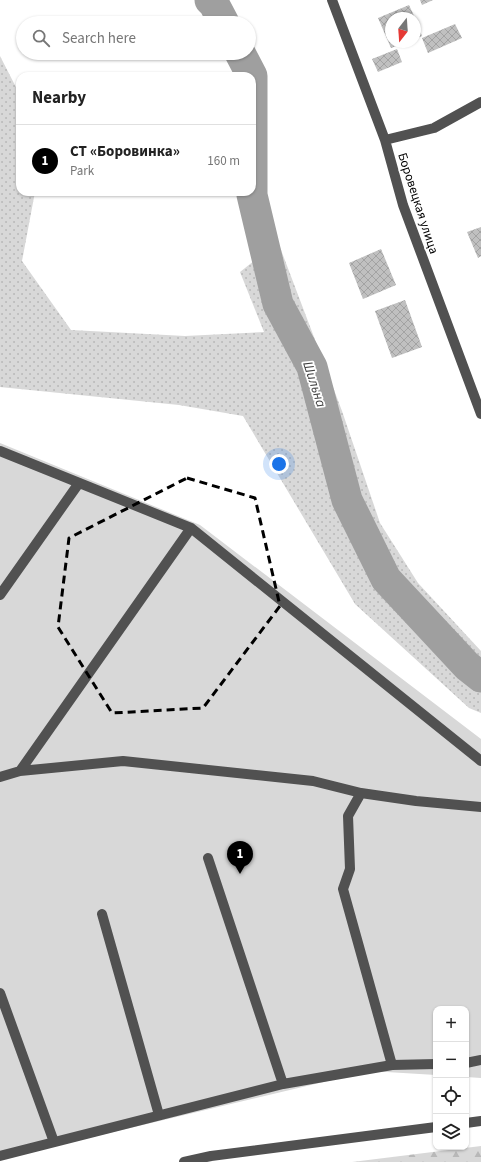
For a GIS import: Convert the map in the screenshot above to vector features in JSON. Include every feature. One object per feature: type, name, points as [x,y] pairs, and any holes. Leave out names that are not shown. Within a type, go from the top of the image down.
[{"type":"street","name":"Боровецкая улица","points":[[332,0],[385,140],[403,205],[481,414]]},
{"type":"street","points":[[385,140],[434,128],[481,102]]},
{"type":"street","points":[[0,451],[191,528],[481,760]]},
{"type":"street","points":[[0,595],[79,483]]},
{"type":"street","points":[[20,771],[191,528]]},
{"type":"street","points":[[0,777],[20,771],[123,761],[313,781],[361,793],[416,801],[481,807]]},
{"type":"street","points":[[361,793],[348,816],[350,869],[343,889],[392,1065]]},
{"type":"street","points":[[208,858],[283,1084]]},
{"type":"street","points":[[102,914],[159,1115]]},
{"type":"street","points":[[0,993],[54,1142]]},
{"type":"street","points":[[469,1063],[481,1060]]},
{"type":"street","points":[[0,1156],[283,1084],[392,1065],[433,1064]]},
{"type":"street","points":[[469,1123],[481,1121]]},
{"type":"street","points":[[184,1162],[211,1156],[433,1127]]},
{"type":"highlighted area","points":[[187,478],[255,498],[280,606],[203,708],[112,713],[58,627],[69,538]]},
{"type":"green space","points":[[0,56],[16,87],[16,196],[34,196],[22,261],[71,330],[185,336],[264,332],[240,272],[278,242],[342,411],[380,523],[418,583],[481,651],[481,713],[469,708],[355,604],[243,416],[179,405],[0,387]]},
{"type":"green space","points":[[0,443],[200,525],[481,739],[481,1078],[469,1077],[469,1006],[433,1006],[433,1075],[370,1071],[0,1159]]},
{"type":"green space","points":[[481,1146],[481,1162],[352,1162],[449,1150],[469,1150],[469,1147]]},
{"type":"building","points":[[420,0],[433,0],[422,5]]},
{"type":"building","points":[[409,5],[412,12],[392,12]]},
{"type":"building","points":[[385,15],[385,34],[378,18]]},
{"type":"building","points":[[455,24],[462,38],[428,53],[422,38]]},
{"type":"building","points":[[397,49],[402,62],[378,72],[372,59]]},
{"type":"building","points":[[481,227],[481,256],[478,258],[467,232]]},
{"type":"building","points":[[381,249],[396,285],[363,299],[349,263]]},
{"type":"building","points":[[405,300],[422,347],[392,358],[375,311]]},
{"type":"waterway","name":"Шильна","points":[[210,0],[220,16]]},
{"type":"waterway","name":"Шильна","points":[[244,60],[250,72]]},
{"type":"waterway","name":"Шильна","points":[[252,196],[278,304],[312,367],[347,500],[386,579],[467,666],[481,677]]},
{"type":"place","name":"СТ «Боровинка»","points":[[240,874]]}]
